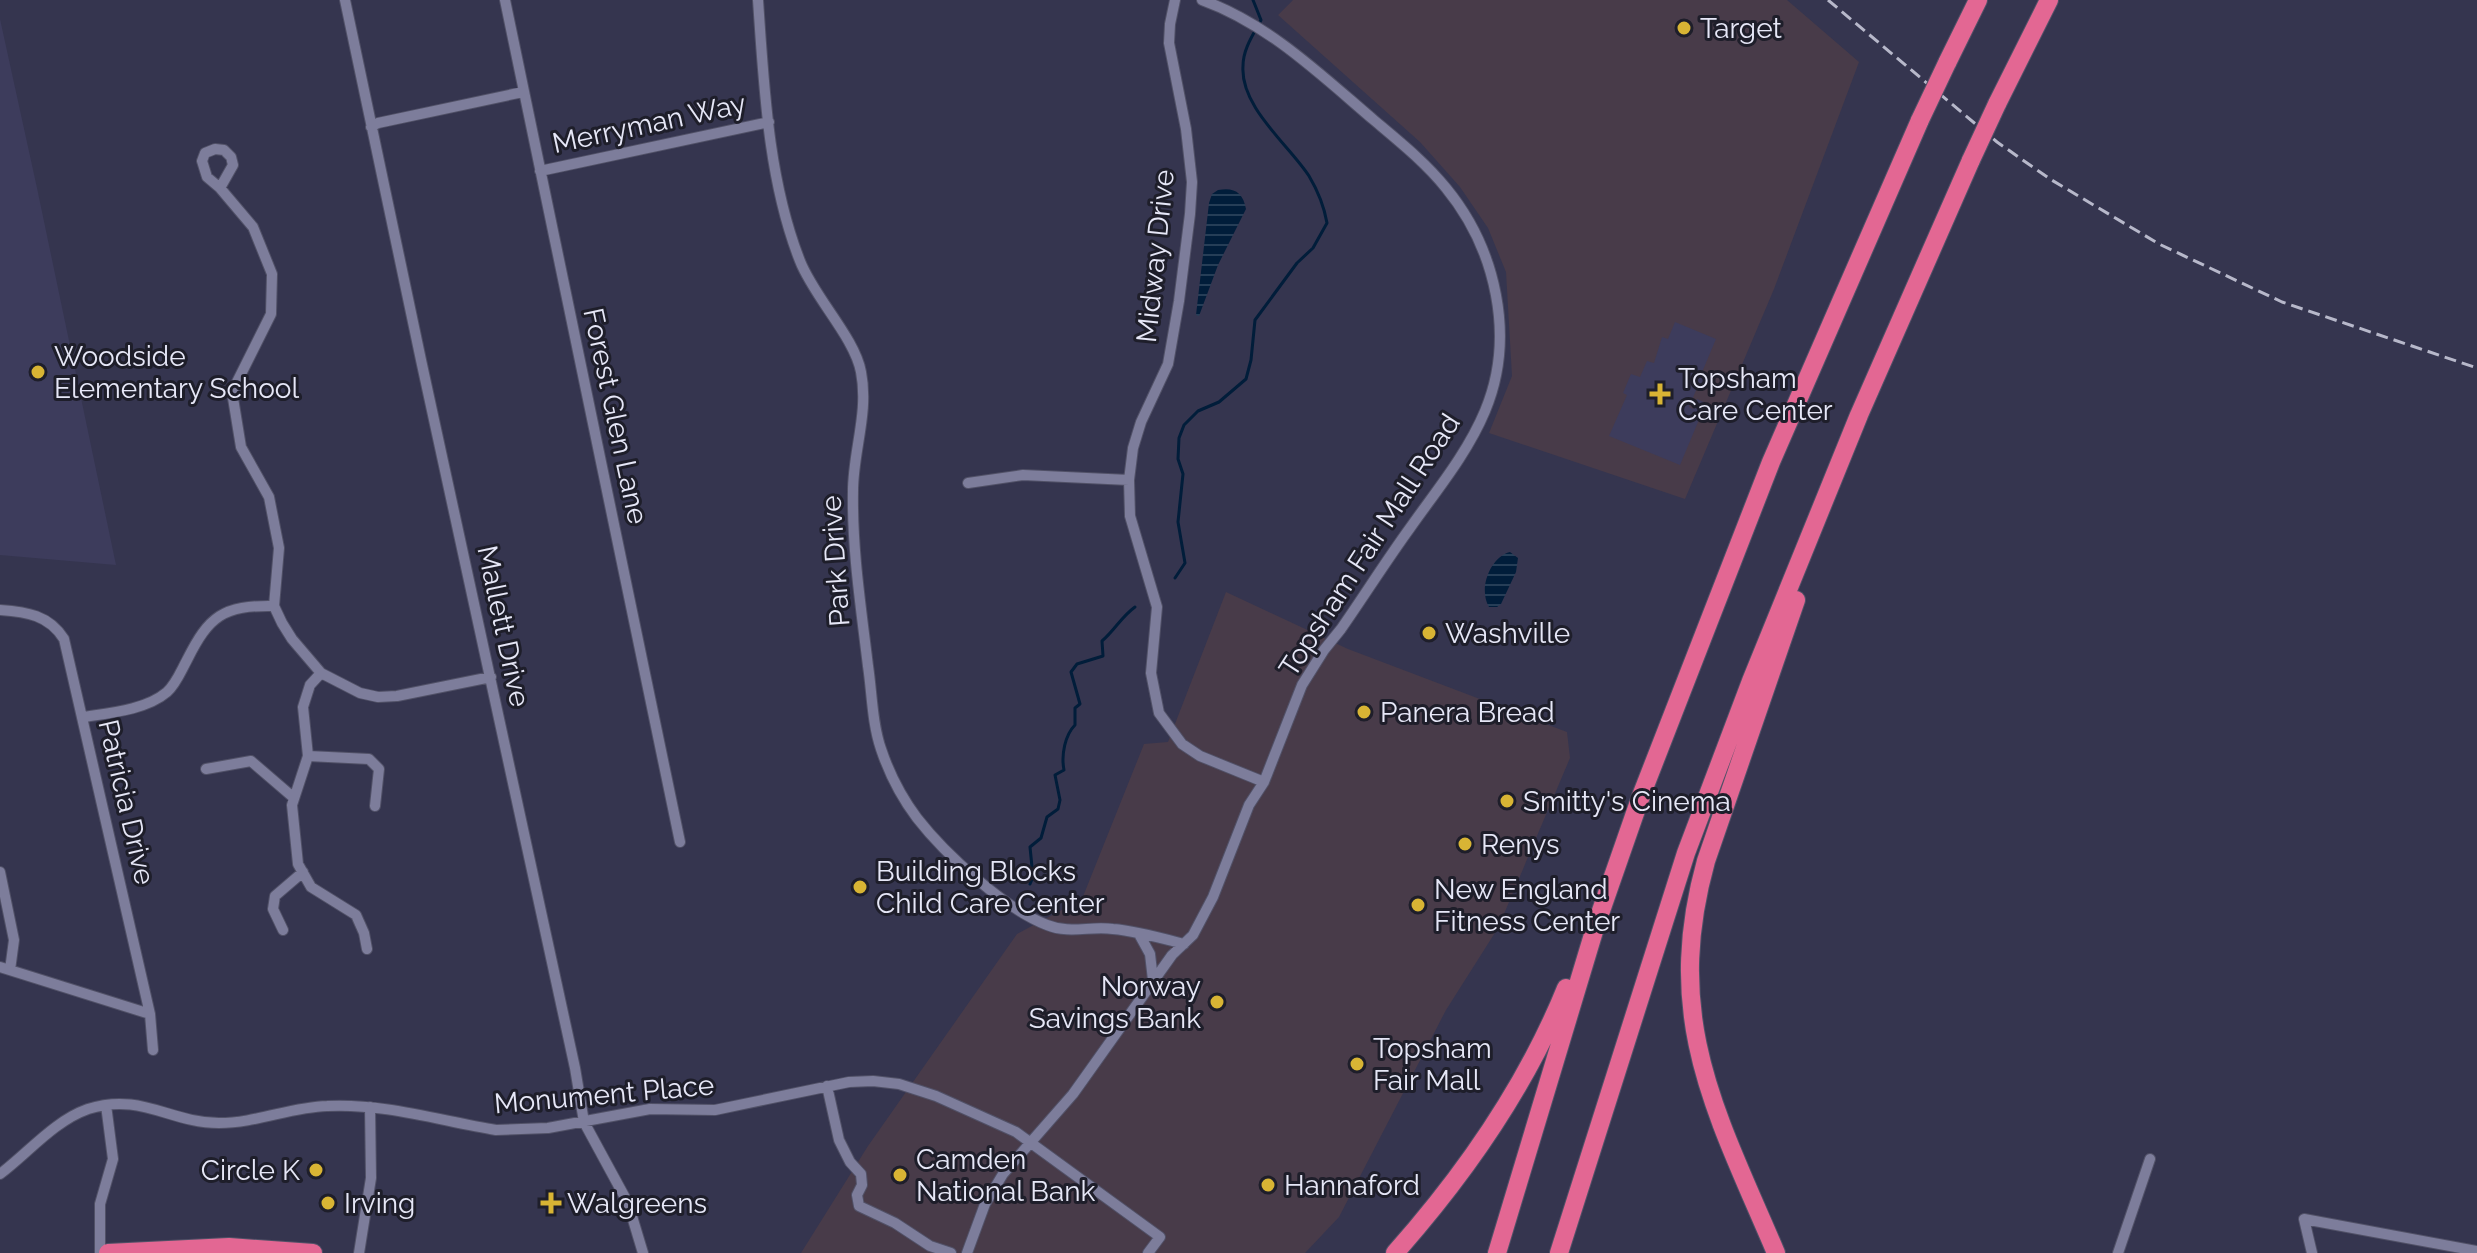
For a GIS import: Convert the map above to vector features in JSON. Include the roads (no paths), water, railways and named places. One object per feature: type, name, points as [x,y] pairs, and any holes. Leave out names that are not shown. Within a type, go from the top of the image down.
[{"type":"highway","points":[[1497,1253],[1595,928],[1641,796],[1740,538],[1826,332],[1920,120],[1978,0]]},
{"type":"highway","points":[[1559,1253],[1686,853],[1751,681],[1859,415],[1971,160],[2049,0]]},
{"type":"highway","points":[[1776,1253],[1717,1115],[1702,1070],[1691,1007],[1690,951],[1696,902],[1706,861],[1819,535],[1816,521]]},
{"type":"highway","points":[[1395,1253],[1456,1182],[1506,1107],[1539,1049],[1578,957],[1595,928]]},
{"type":"highway","points":[[108,1253],[229,1247],[313,1253]]},
{"type":"street","name":"Mallett Drive","points":[[345,0],[575,1068],[584,1122],[628,1203],[643,1253]]},
{"type":"street","name":"Forest Glen Lane","points":[[505,0],[680,842]]},
{"type":"street","name":"Park Drive","points":[[758,0],[769,122],[790,236],[815,293],[840,328],[861,367],[864,405],[853,487],[853,543],[880,747],[894,780],[917,818],[958,861],[1031,917],[1065,929],[1113,929],[1184,944]]},
{"type":"street","name":"Midway Drive","points":[[1175,0],[1169,43],[1189,152],[1192,182],[1190,214],[1168,364],[1141,422],[1129,480],[1134,534],[1157,607],[1151,673],[1159,713],[1182,744],[1200,756],[1264,782]]},
{"type":"street","name":"Topsham Fair Mall Road","points":[[967,1253],[991,1194],[1003,1174],[1073,1094],[1153,980],[1193,935],[1213,897],[1244,818],[1264,782],[1302,685],[1463,453],[1486,409],[1497,368],[1500,332],[1495,286],[1486,258],[1464,212],[1445,186],[1380,125],[1289,49],[1222,7],[1202,0]]},
{"type":"street","points":[[371,127],[523,92]]},
{"type":"street","name":"Merryman Way","points":[[540,171],[769,122]]},
{"type":"street","points":[[220,188],[253,227],[272,274],[271,314],[232,392],[241,447],[269,497],[279,548],[274,606],[292,639],[321,673],[360,693],[378,697],[491,677]]},
{"type":"street","points":[[968,483],[1023,475],[1129,480]]},
{"type":"street","points":[[83,717],[121,710],[158,698],[176,680],[198,638],[219,614],[247,605],[274,606]]},
{"type":"street","name":"Patricia Drive","points":[[0,610],[41,617],[57,627],[64,639],[150,1014],[153,1050]]},
{"type":"street","points":[[321,673],[310,685],[303,707],[308,756],[292,805],[298,864],[311,887],[356,915],[367,949]]},
{"type":"street","points":[[308,756],[369,759],[379,769],[375,806]]},
{"type":"street","points":[[206,769],[251,761],[294,798]]},
{"type":"street","points":[[0,872],[14,940],[5,968],[150,1014]]},
{"type":"street","points":[[283,930],[273,909],[275,896],[303,872]]},
{"type":"street","points":[[1139,934],[1150,954],[1153,980]]},
{"type":"street","name":"Monument Place","points":[[0,1174],[73,1116],[106,1105],[136,1104],[218,1123],[312,1106],[370,1107],[496,1130],[548,1128],[636,1110],[693,1111],[740,1106],[827,1086],[873,1081],[899,1084],[936,1096],[1016,1132],[1160,1237],[1148,1253]]},
{"type":"street","points":[[827,1086],[839,1140],[850,1162],[861,1174],[862,1185],[857,1195],[859,1206],[895,1223],[930,1246],[951,1253]]},
{"type":"street","points":[[100,1253],[100,1204],[113,1159],[106,1105]]},
{"type":"street","points":[[359,1253],[371,1178],[370,1107]]},
{"type":"street","points":[[2118,1253],[2150,1159]]},
{"type":"street","points":[[2312,1253],[2304,1219],[2477,1251]]},
{"type":"water","points":[[1218,190],[1237,192],[1243,198],[1246,209],[1218,265],[1199,316],[1196,315],[1209,203],[1212,194]]},
{"type":"water","points":[[1510,552],[1518,558],[1516,572],[1501,604],[1489,607],[1485,592],[1488,575],[1497,560]]},
{"type":"waterway","points":[[1175,578],[1185,563],[1178,522],[1183,474],[1178,459],[1179,438],[1184,425],[1198,411],[1219,402],[1246,379],[1255,320],[1297,263],[1313,248],[1327,223],[1309,176],[1257,111],[1244,81],[1245,54],[1261,20],[1253,0]]},
{"type":"waterway","points":[[1030,884],[1033,877],[1030,847],[1041,838],[1047,817],[1058,809],[1060,800],[1055,775],[1064,770],[1065,746],[1075,725],[1075,708],[1080,704],[1071,672],[1077,664],[1103,656],[1102,641],[1135,607]]},
{"type":"railway","points":[[1828,0],[1997,142],[2050,179],[2159,244],[2282,302],[2477,368]]},
{"type":"place","name":"Target","points":[[1684,28]]},
{"type":"place","name":"Woodside Elementary School","points":[[38,372]]},
{"type":"place","name":"Topsham Care Center","points":[[1660,394]]},
{"type":"place","name":"Washville","points":[[1429,633]]},
{"type":"place","name":"Panera Bread","points":[[1364,712]]},
{"type":"place","name":"Smitty's Cinema","points":[[1507,801]]},
{"type":"place","name":"Renys","points":[[1465,844]]},
{"type":"place","name":"Building Blocks Child Care Center","points":[[860,887]]},
{"type":"place","name":"New England Fitness Center","points":[[1418,905]]},
{"type":"place","name":"Norway Savings Bank","points":[[1217,1002]]},
{"type":"place","name":"Topsham Fair Mall","points":[[1357,1064]]},
{"type":"place","name":"Circle K","points":[[316,1170]]},
{"type":"place","name":"Camden National Bank","points":[[900,1175]]},
{"type":"place","name":"Hannaford","points":[[1268,1185]]},
{"type":"place","name":"Irving","points":[[328,1203]]},
{"type":"place","name":"Walgreens","points":[[551,1203]]}]
